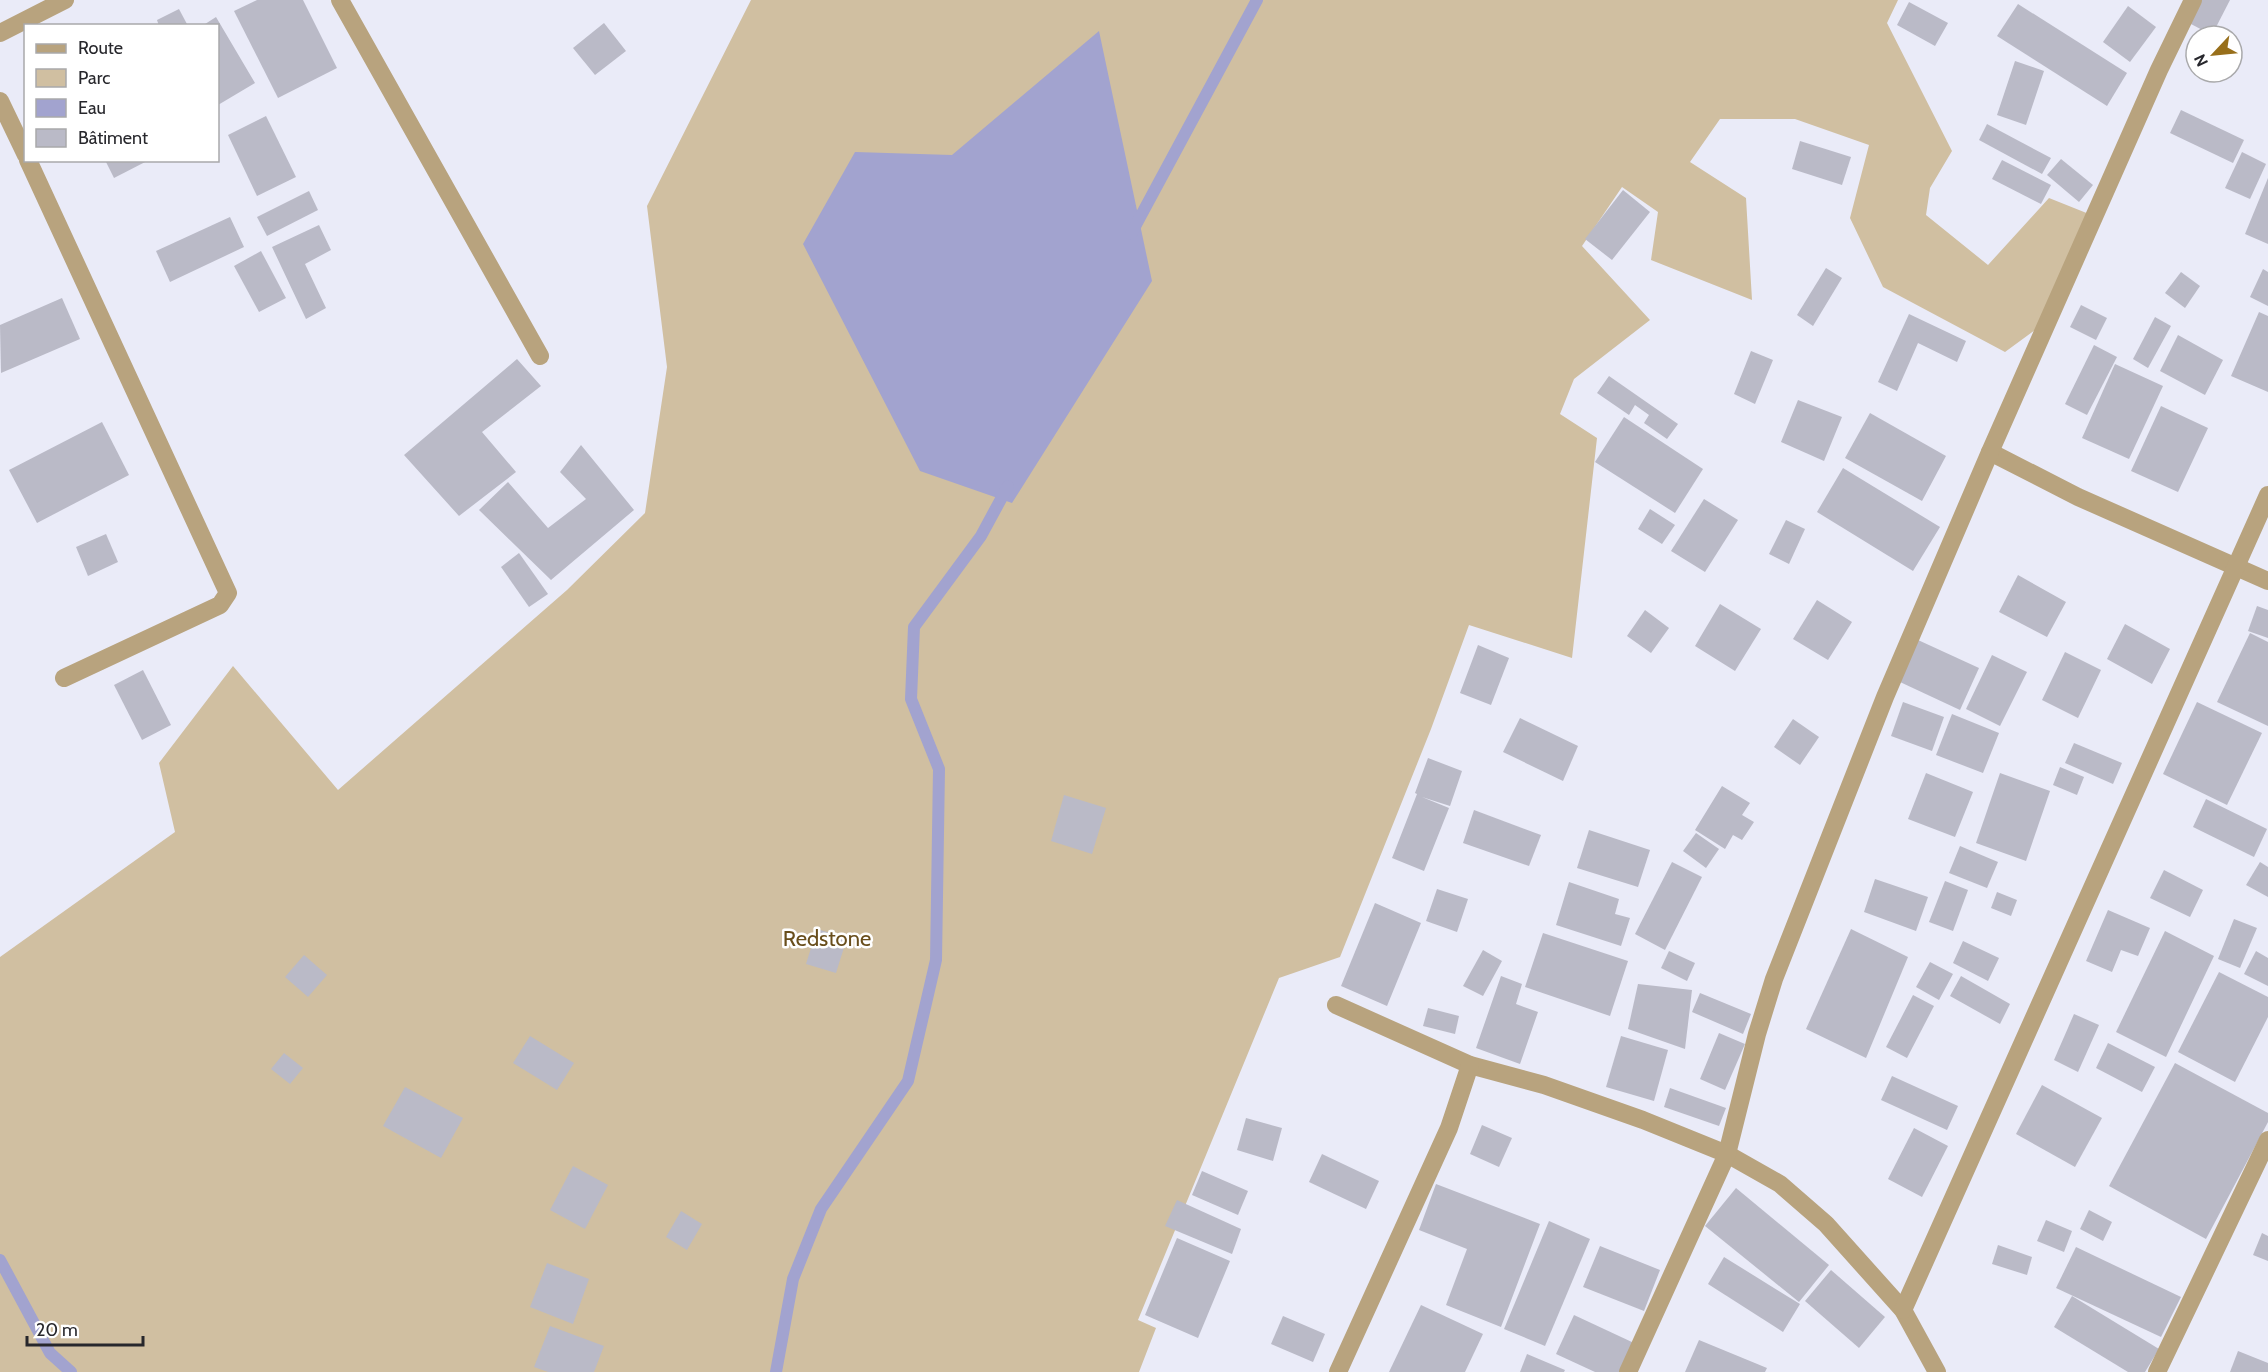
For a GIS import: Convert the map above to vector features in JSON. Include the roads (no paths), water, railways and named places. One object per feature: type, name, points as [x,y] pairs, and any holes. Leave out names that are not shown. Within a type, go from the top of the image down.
[{"type":"street","points":[[0,33],[65,0]]},
{"type":"street","points":[[340,0],[540,356]]},
{"type":"street","points":[[1628,1372],[1727,1154],[1774,979],[1885,697],[1990,452],[2154,81],[2193,0]]},
{"type":"street","points":[[0,101],[24,151]]},
{"type":"street","points":[[29,162],[228,593],[220,604],[64,678]]},
{"type":"street","points":[[1990,452],[2078,497],[2268,581]]},
{"type":"street","points":[[1903,1310],[2268,495]]},
{"type":"street","points":[[1336,1005],[1470,1065],[1555,1089],[1643,1120],[1727,1154],[1780,1184],[1826,1224],[1903,1310],[1937,1372]]},
{"type":"street","points":[[1338,1372],[1449,1128],[1470,1065]]},
{"type":"street","points":[[2157,1372],[2268,1140]]},
{"type":"water","points":[[1099,31],[1152,281],[1012,503],[920,471],[803,244],[855,152],[952,155]]},
{"type":"waterway","points":[[1131,234],[1257,0]]},
{"type":"waterway","points":[[776,1372],[793,1279],[821,1209],[908,1081],[936,960],[939,769],[911,699],[914,627],[981,536],[1008,486]]},
{"type":"waterway","points":[[0,1260],[50,1353],[71,1372]]},
{"type":"park label","name":"Redstone","points":[[827,938]]}]
